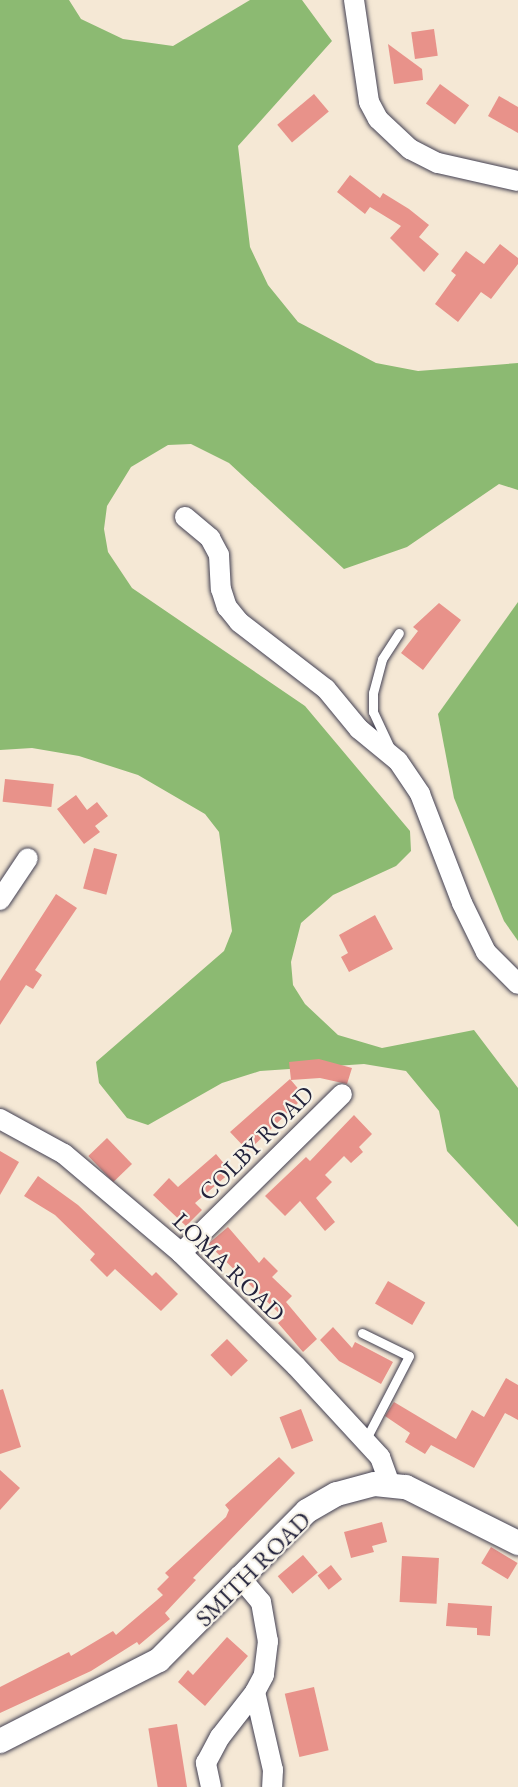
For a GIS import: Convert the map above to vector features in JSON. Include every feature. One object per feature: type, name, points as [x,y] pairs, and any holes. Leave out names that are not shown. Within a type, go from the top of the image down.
[{"type":"street","points":[[354,0],[369,102],[378,119],[410,149],[438,163],[518,181]]},
{"type":"street","points":[[185,517],[210,538],[219,555],[221,589],[227,607],[239,622],[326,689],[359,729],[398,761],[420,794],[462,903],[486,952],[518,984]]},
{"type":"street","points":[[0,900],[28,858]]},
{"type":"street","name":"COLBY ROAD","points":[[181,1253],[342,1094]]},
{"type":"street","name":"LOMA ROAD","points":[[0,1119],[64,1154],[181,1253],[365,1441],[380,1458],[390,1485]]},
{"type":"street","name":"SMITH ROAD","points":[[0,1741],[159,1660],[184,1639],[239,1576],[307,1511],[359,1487],[390,1485],[421,1493],[518,1543]]},
{"type":"street","points":[[211,1787],[206,1763],[220,1737],[255,1692],[264,1676],[268,1641],[261,1602],[239,1576]]},
{"type":"street","points":[[255,1692],[273,1770],[272,1787]]},
{"type":"lane","points":[[398,761],[373,712],[373,693],[382,659],[399,633]]},
{"type":"lane","points":[[362,1333],[409,1356],[365,1441]]},
{"type":"green space","points":[[0,0],[69,0],[81,19],[123,39],[173,46],[250,0],[302,0],[332,41],[238,146],[250,247],[268,285],[298,322],[376,363],[418,371],[518,363],[518,490],[499,484],[407,547],[344,569],[229,463],[191,444],[168,445],[131,467],[107,506],[104,529],[108,552],[132,588],[305,706],[410,831],[411,851],[396,866],[333,895],[301,923],[291,962],[293,985],[305,1004],[338,1035],[382,1048],[474,1030],[518,1088],[518,1227],[447,1151],[439,1111],[406,1071],[364,1064],[260,1071],[222,1083],[148,1125],[127,1118],[99,1083],[96,1062],[224,951],[232,931],[219,832],[205,814],[138,775],[79,756],[32,748],[0,750]]},
{"type":"green space","points":[[518,602],[518,941],[504,921],[454,798],[438,714]]},
{"type":"building","points":[[434,29],[438,56],[415,59],[411,32]]},
{"type":"building","points":[[388,44],[422,69],[423,80],[394,84]]},
{"type":"building","points":[[440,84],[469,105],[455,125],[426,103]]},
{"type":"building","points":[[314,94],[329,112],[292,142],[277,125]]},
{"type":"building","points":[[499,96],[518,107],[518,133],[488,116]]},
{"type":"building","points":[[350,175],[380,198],[383,193],[429,225],[419,237],[439,254],[424,272],[390,238],[401,226],[370,207],[365,214],[337,192]]},
{"type":"building","points":[[500,244],[518,258],[518,264],[491,299],[481,292],[458,322],[435,304],[456,275],[451,271],[466,251],[484,264]]},
{"type":"building","points":[[439,603],[461,620],[423,670],[401,653],[418,631],[413,627]]},
{"type":"building","points":[[5,779],[54,784],[51,807],[3,802]]},
{"type":"building","points":[[76,795],[87,810],[97,802],[108,816],[95,826],[100,832],[84,844],[57,809]]},
{"type":"building","points":[[94,848],[117,854],[106,895],[83,889]]},
{"type":"building","points":[[56,894],[77,908],[35,970],[42,975],[33,989],[26,985],[0,1025],[0,981]]},
{"type":"building","points":[[375,915],[393,949],[349,972],[341,957],[348,953],[339,935]]},
{"type":"building","points":[[319,1059],[352,1068],[347,1084],[320,1078],[291,1080],[289,1062]]},
{"type":"building","points":[[290,1079],[301,1092],[294,1098],[298,1103],[248,1151],[230,1132]]},
{"type":"building","points":[[354,1115],[372,1134],[359,1147],[363,1152],[351,1163],[344,1156],[325,1175],[332,1182],[316,1198],[335,1222],[325,1231],[300,1201],[285,1216],[265,1196],[306,1157],[310,1161]]},
{"type":"building","points":[[107,1138],[132,1164],[113,1182],[88,1156]]},
{"type":"building","points":[[0,1151],[19,1162],[0,1195]]},
{"type":"building","points":[[216,1154],[231,1172],[195,1203],[202,1210],[186,1226],[153,1195],[169,1178],[178,1187]]},
{"type":"building","points":[[38,1176],[78,1205],[152,1276],[156,1272],[178,1294],[161,1311],[115,1269],[107,1277],[90,1260],[95,1254],[55,1215],[24,1196]]},
{"type":"building","points":[[228,1227],[259,1263],[264,1257],[278,1271],[272,1277],[292,1296],[286,1302],[317,1339],[303,1352],[278,1323],[284,1318],[208,1244]]},
{"type":"building","points":[[388,1281],[425,1302],[412,1325],[375,1304]]},
{"type":"building","points":[[333,1327],[352,1348],[355,1342],[393,1362],[381,1384],[339,1361],[320,1340]]},
{"type":"building","points":[[227,1339],[248,1361],[231,1377],[210,1355]]},
{"type":"building","points":[[506,1378],[518,1385],[518,1420],[505,1413],[474,1468],[431,1445],[425,1454],[405,1442],[410,1433],[385,1416],[394,1402],[456,1439],[472,1410],[484,1417]]},
{"type":"building","points":[[3,1389],[21,1447],[0,1454],[0,1390]]},
{"type":"building","points":[[301,1409],[313,1441],[292,1449],[280,1417]]},
{"type":"building","points":[[279,1457],[295,1473],[193,1578],[196,1580],[165,1613],[170,1619],[139,1645],[137,1642],[91,1671],[0,1713],[0,1687],[69,1652],[71,1656],[113,1631],[116,1635],[163,1595],[157,1589],[169,1577],[165,1573],[226,1517],[229,1510],[225,1505]]},
{"type":"building","points":[[0,1470],[20,1488],[0,1510]]},
{"type":"building","points":[[382,1522],[387,1542],[372,1546],[374,1552],[351,1558],[344,1532]]},
{"type":"building","points":[[491,1547],[518,1563],[508,1579],[481,1563]]},
{"type":"building","points":[[303,1555],[318,1573],[293,1594],[278,1576]]},
{"type":"building","points":[[402,1556],[439,1558],[437,1604],[400,1602]]},
{"type":"building","points":[[331,1565],[342,1579],[329,1590],[318,1575]]},
{"type":"building","points":[[448,1603],[492,1606],[490,1636],[477,1635],[477,1628],[446,1626]]},
{"type":"building","points":[[227,1637],[248,1656],[205,1706],[178,1682],[188,1670],[193,1675]]},
{"type":"building","points":[[314,1687],[329,1750],[299,1757],[285,1694]]},
{"type":"building","points":[[177,1724],[187,1787],[158,1787],[148,1729]]}]
